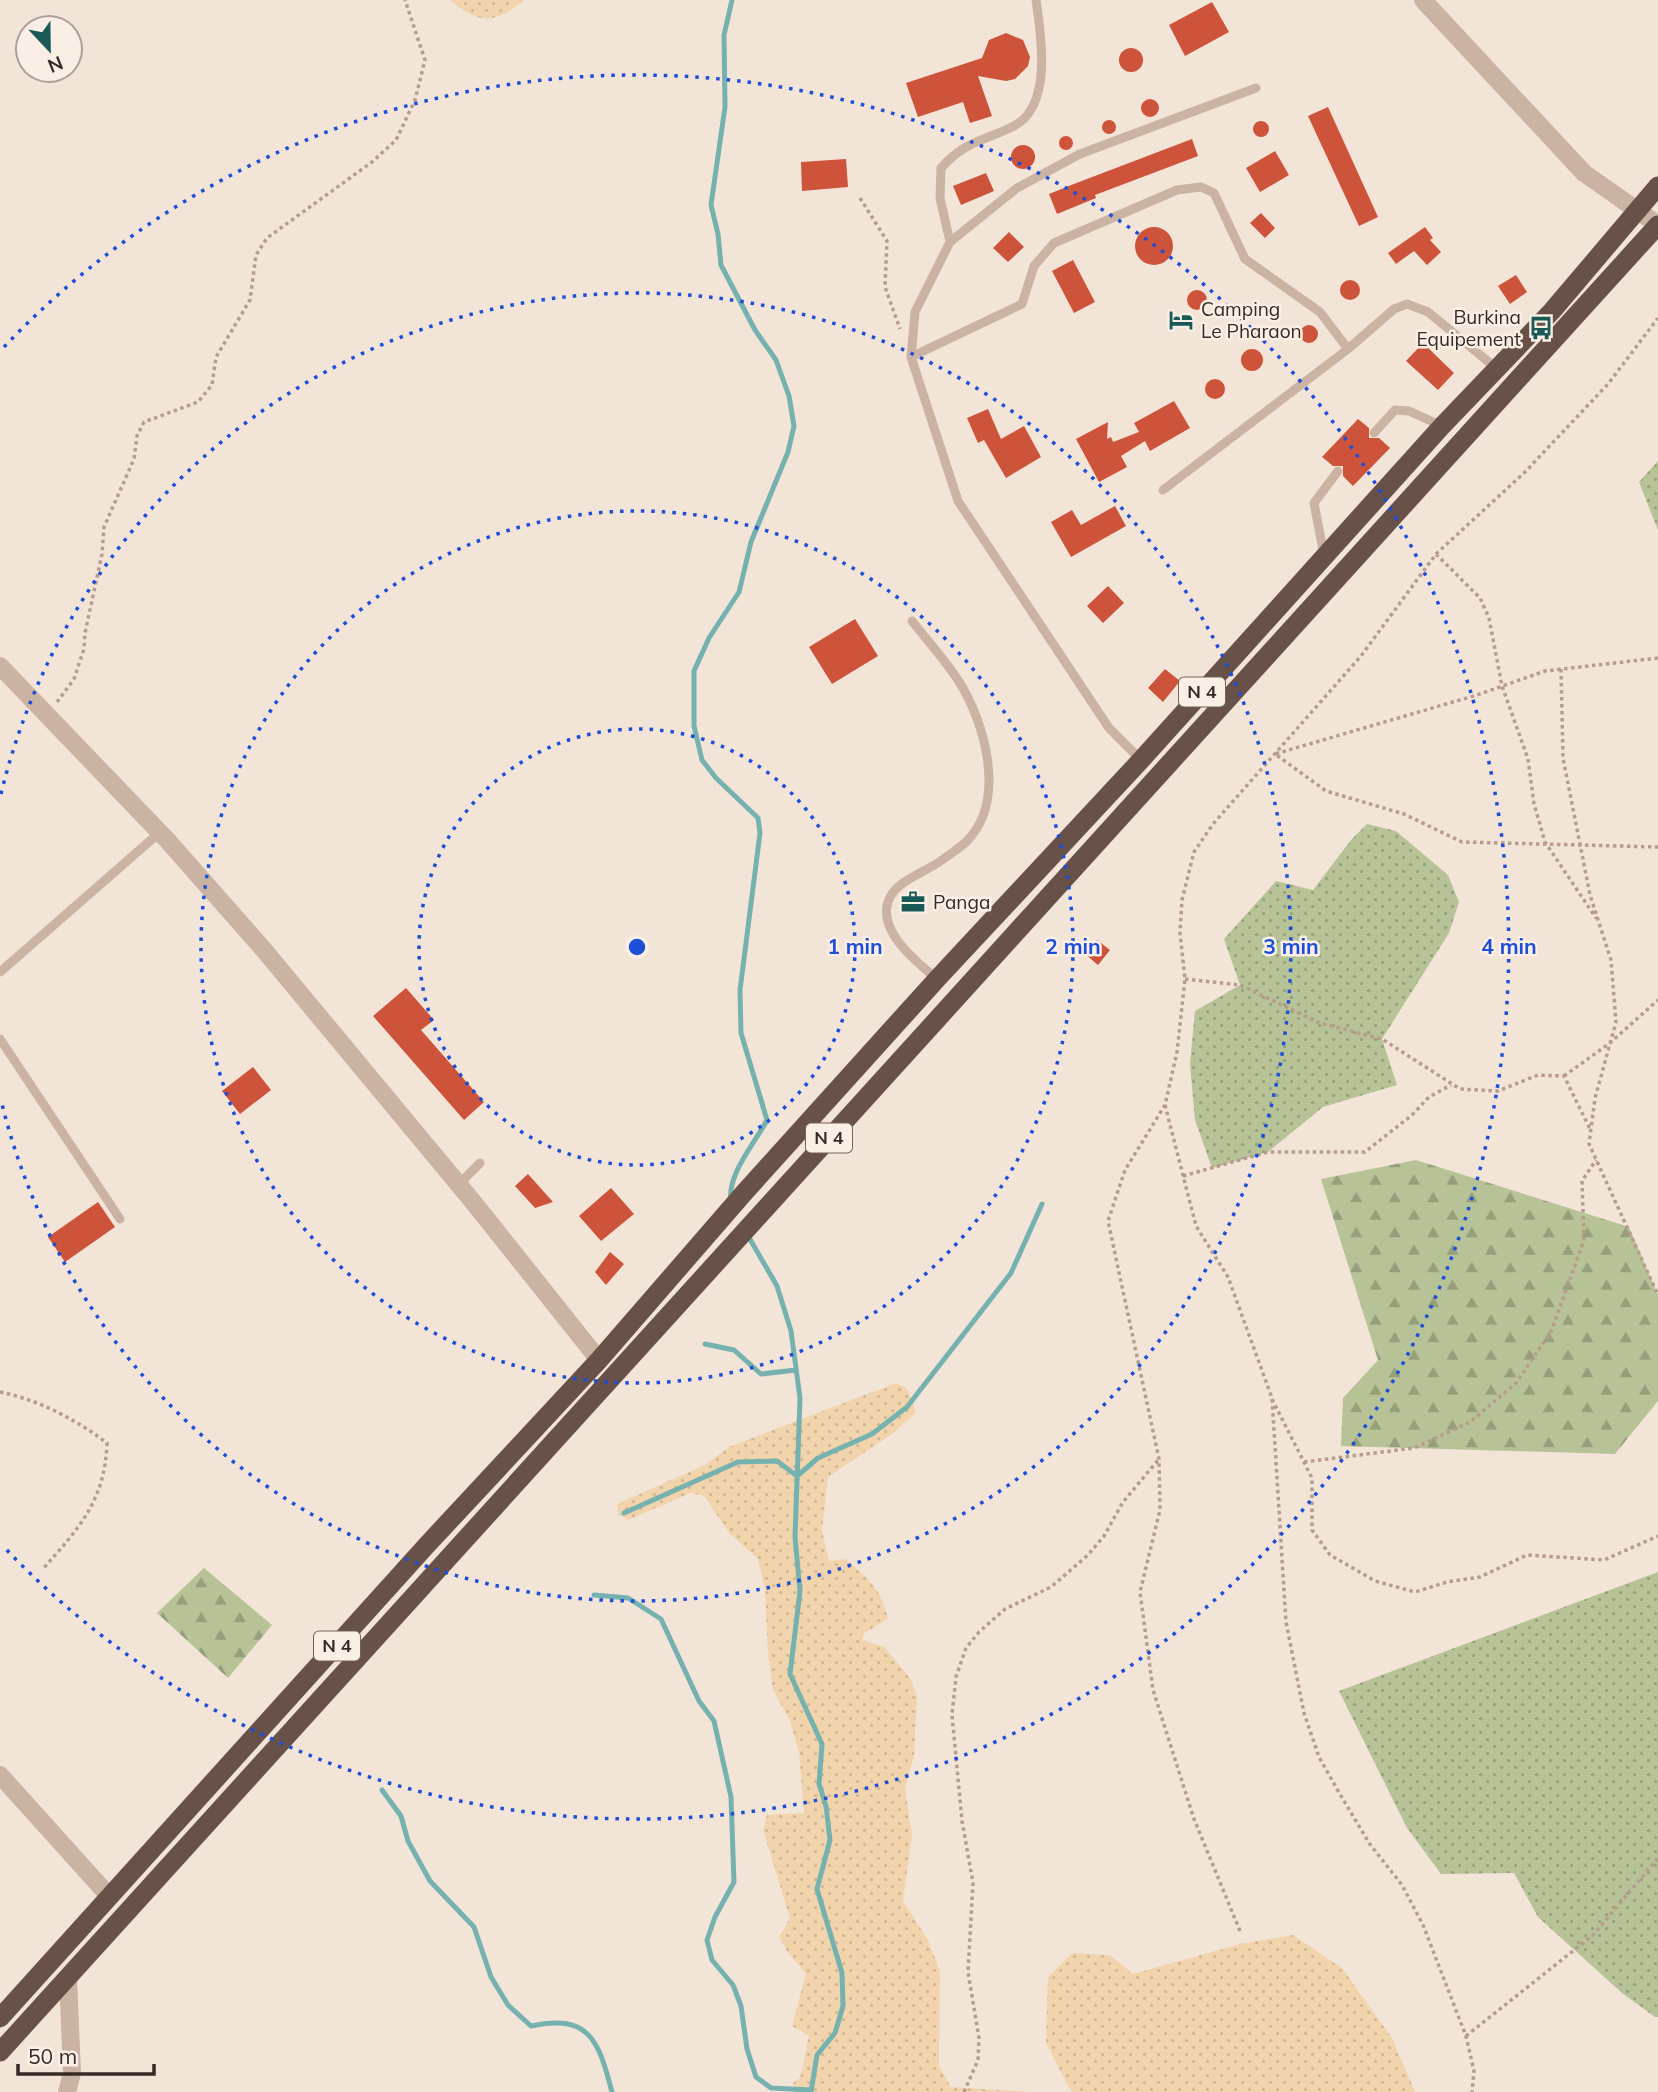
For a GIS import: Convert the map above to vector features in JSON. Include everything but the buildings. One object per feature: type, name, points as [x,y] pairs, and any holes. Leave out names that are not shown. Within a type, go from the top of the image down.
[{"type":"highway","name":"N 4","points":[[0,2018],[599,1360],[743,1194],[937,979],[1141,760],[1442,426],[1497,369],[1658,186]]},
{"type":"highway","name":"N 4","points":[[0,2052],[1658,225]]},
{"type":"street","points":[[1423,0],[1584,173],[1658,225]]},
{"type":"street","points":[[0,666],[159,833],[272,960],[599,1360]]},
{"type":"street","points":[[0,1775],[109,1896]]},
{"type":"street","points":[[67,2092],[72,2073],[68,1977]]},
{"type":"lane","points":[[950,242],[940,198],[941,169],[966,145],[1017,125],[1034,102],[1042,76],[1041,31],[1035,0]]},
{"type":"lane","points":[[1141,760],[1109,728],[958,501],[911,357],[915,312],[950,242],[1017,188],[1080,154],[1255,88]]},
{"type":"lane","points":[[911,357],[1022,304],[1034,266],[1054,243],[1177,190],[1201,187],[1214,193],[1245,259],[1320,312],[1348,349]]},
{"type":"lane","points":[[1163,490],[1348,349],[1394,309],[1407,303],[1428,312],[1497,369]]},
{"type":"lane","points":[[1374,433],[1395,410],[1409,411],[1442,426]]},
{"type":"lane","points":[[1324,556],[1314,503],[1338,471]]},
{"type":"lane","points":[[912,621],[959,681],[977,717],[989,776],[985,809],[968,840],[929,870],[906,881],[893,892],[888,902],[886,915],[893,933],[912,958],[937,979]]},
{"type":"lane","points":[[0,972],[159,833]]},
{"type":"lane","points":[[0,1039],[120,1219]]},
{"type":"lane","points":[[458,1185],[480,1164]]},
{"type":"path","points":[[49,718],[74,679],[85,649],[85,633],[102,554],[104,527],[134,459],[137,436],[144,422],[198,402],[212,385],[216,356],[250,300],[256,255],[267,238],[372,162],[396,139],[415,100],[425,60],[405,0]]},
{"type":"path","points":[[860,198],[887,242],[885,287],[911,357]]},
{"type":"path","points":[[1240,1931],[1194,1819],[1153,1690],[1140,1592],[1160,1510],[1159,1459],[1108,1221],[1125,1170],[1165,1105],[1177,1052],[1185,979],[1180,933],[1182,900],[1194,852],[1213,824],[1361,656],[1436,554],[1525,472],[1608,384],[1658,318]]},
{"type":"path","points":[[1436,554],[1480,598],[1489,618],[1502,686],[1528,759],[1534,804],[1545,842],[1599,923]]},
{"type":"path","points":[[1275,754],[1364,730],[1545,671],[1658,657]]},
{"type":"path","points":[[1560,669],[1563,758],[1599,923],[1611,960],[1616,1022],[1595,1098],[1589,1144],[1658,1295]]},
{"type":"path","points":[[1275,754],[1326,791],[1404,814],[1462,842],[1658,846]]},
{"type":"path","points":[[1185,979],[1240,985],[1320,1023],[1382,1039],[1460,1089],[1498,1091],[1538,1075],[1564,1076],[1610,1043],[1658,1000]]},
{"type":"path","points":[[1564,1076],[1591,1129]]},
{"type":"path","points":[[1184,1176],[1268,1153],[1365,1152],[1412,1115],[1429,1097],[1452,1084]]},
{"type":"path","points":[[1165,1105],[1196,1226],[1228,1277],[1272,1398],[1312,1478],[1312,1530],[1330,1555],[1375,1581],[1415,1592],[1447,1582],[1480,1577],[1527,1555],[1604,1560],[1658,1536]]},
{"type":"path","points":[[1304,1462],[1414,1448],[1470,1422],[1516,1382],[1551,1332],[1584,1240],[1582,1181],[1597,1160]]},
{"type":"path","points":[[0,1392],[26,1397],[84,1426],[107,1443],[106,1468],[94,1506],[42,1570]]},
{"type":"path","points":[[1272,1398],[1286,1622],[1304,1713],[1319,1757],[1369,1843],[1402,1885],[1423,1925],[1466,2036],[1474,2071],[1472,2092]]},
{"type":"path","points":[[964,2092],[978,2060],[979,2038],[968,1972],[973,1883],[962,1821],[952,1715],[956,1677],[966,1648],[979,1632],[1005,1609],[1051,1587],[1088,1555],[1104,1536],[1124,1502],[1159,1459]]},
{"type":"path","points":[[1466,2036],[1593,1935],[1658,1858]]},
{"type":"green space","points":[[1658,461],[1658,530],[1639,482]]},
{"type":"green space","points":[[1367,824],[1396,831],[1448,875],[1459,902],[1449,933],[1382,1039],[1397,1085],[1323,1107],[1268,1152],[1212,1168],[1195,1120],[1190,1064],[1195,1011],[1240,985],[1224,939],[1276,881],[1313,890],[1351,840]]},
{"type":"green space","points":[[1416,1160],[1629,1227],[1658,1295],[1658,1401],[1615,1454],[1341,1446],[1343,1398],[1378,1360],[1321,1179]]},
{"type":"green space","points":[[204,1568],[272,1625],[228,1678],[157,1613]]},
{"type":"green space","points":[[1658,1572],[1658,2017],[1655,2017],[1622,1993],[1538,1917],[1514,1873],[1441,1874],[1407,1828],[1339,1691]]},
{"type":"sand","points":[[450,0],[524,0],[505,14],[487,18],[469,14]]},
{"type":"sand","points":[[896,1383],[907,1388],[916,1412],[895,1432],[828,1477],[822,1531],[829,1561],[845,1559],[867,1578],[882,1600],[888,1619],[863,1634],[863,1640],[884,1647],[910,1678],[917,1696],[914,1756],[905,1789],[912,1835],[903,1901],[928,1940],[940,1971],[939,2066],[951,2087],[1032,2092],[795,2092],[793,2083],[800,2078],[809,2036],[792,2026],[806,1974],[779,1937],[790,1918],[763,1830],[767,1815],[804,1813],[799,1752],[790,1721],[773,1690],[765,1589],[758,1559],[730,1534],[704,1496],[691,1493],[628,1520],[618,1514],[617,1504],[705,1465],[729,1447]]},
{"type":"sand","points":[[1293,1935],[1342,1968],[1392,2038],[1415,2092],[1072,2092],[1069,2088],[1046,2043],[1048,1977],[1072,1953],[1110,1955],[1133,1974],[1240,1944]]},
{"type":"waterway","points":[[731,1201],[737,1170],[767,1120],[741,1033],[740,990],[760,833],[758,818],[716,778],[702,760],[694,726],[694,671],[709,638],[739,592],[751,542],[788,452],[794,426],[789,396],[776,360],[755,330],[721,265],[718,234],[711,205],[725,107],[724,35],[732,0]]},
{"type":"waterway","points":[[624,1513],[738,1462],[777,1461],[797,1476],[818,1458],[872,1434],[907,1407],[1011,1273],[1042,1204]]},
{"type":"waterway","points":[[747,1234],[777,1286],[791,1331],[800,1398],[795,1537],[800,1591],[790,1674],[822,1744],[819,1784],[826,1806],[830,1840],[817,1889],[842,1973],[843,2006],[835,2033],[817,2055],[811,2092]]},
{"type":"waterway","points":[[705,1344],[734,1350],[761,1374],[796,1370]]},
{"type":"waterway","points":[[594,1595],[628,1598],[661,1619],[699,1701],[714,1721],[731,1797],[734,1882],[715,1917],[707,1940],[712,1960],[733,1985],[741,2006],[747,2049],[756,2077],[771,2088],[811,2090]]},
{"type":"waterway","points":[[382,1790],[401,1816],[408,1841],[430,1881],[474,1927],[491,1977],[508,2005],[531,2026],[567,2024],[589,2035],[602,2059],[612,2092]]},
{"type":"place","name":"Camping Le Pharaon","points":[[1181,320]]},
{"type":"place","name":"Burkina Equipement","points":[[1541,328]]},
{"type":"place","name":"Panga","points":[[913,902]]}]
